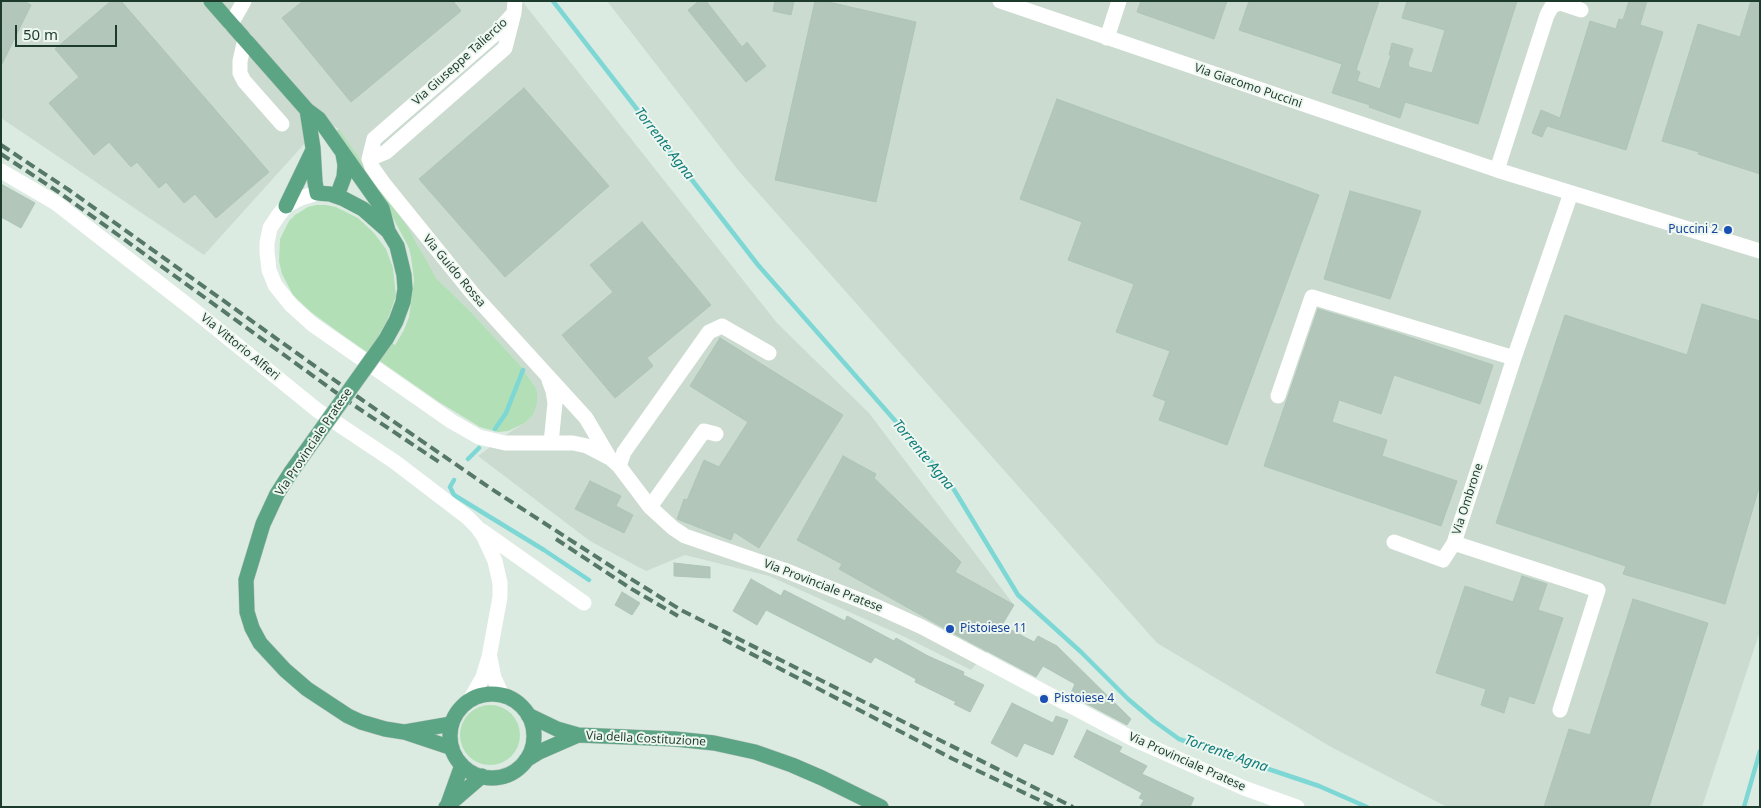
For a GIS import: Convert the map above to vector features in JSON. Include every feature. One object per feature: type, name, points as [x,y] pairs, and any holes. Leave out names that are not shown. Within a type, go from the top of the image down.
[{"type":"main road","points":[[211,1],[307,110],[320,119],[382,208],[388,232]]},
{"type":"main road","points":[[307,110],[317,194]]},
{"type":"main road","points":[[286,206],[313,148]]},
{"type":"main road","points":[[337,196],[344,177],[345,165],[343,154]]},
{"type":"main road","name":"Via Provinciale Pratese","points":[[317,194],[337,196],[363,209],[388,232],[396,246],[404,275],[405,289],[403,302],[396,321],[386,339],[290,472],[277,494],[263,524],[246,580],[247,612],[252,628],[260,643],[270,655],[307,689],[348,716],[361,722],[404,732],[452,748]]},
{"type":"main road","points":[[526,760],[534,738],[528,715],[517,702],[502,695],[491,694],[470,700],[458,710],[451,724],[452,748],[462,765],[468,770],[490,778],[506,775],[538,752],[578,735]]},
{"type":"main road","points":[[528,715],[557,729],[578,735]]},
{"type":"main road","name":"Via Provinciale Pratese","points":[[404,732],[451,724]]},
{"type":"main road","name":"Via della Costituzione","points":[[578,735],[675,739],[737,748],[792,765],[881,807]]},
{"type":"main road","points":[[447,805],[462,765]]},
{"type":"main road","points":[[447,805],[482,776]]},
{"type":"street","points":[[232,24],[244,1]]},
{"type":"street","name":"Via Giacomo Puccini","points":[[1000,1],[1496,170],[1760,251]]},
{"type":"street","points":[[1107,38],[1119,1]]},
{"type":"street","points":[[1496,170],[1546,15],[1552,6],[1560,3],[1581,10]]},
{"type":"street","name":"Via Giuseppe Taliercio","points":[[370,159],[374,139],[496,33],[515,7]]},
{"type":"street","points":[[245,39],[240,61],[240,73],[244,81],[282,124]]},
{"type":"street","name":"Via Guido Rossa","points":[[370,159],[372,167],[415,224],[473,294],[586,418],[615,462]]},
{"type":"street","name":"Via Vittorio Alfieri","points":[[1,171],[56,203],[317,410],[395,462],[468,517],[484,537],[495,561],[500,583],[500,596],[489,657],[482,677],[470,700]]},
{"type":"street","name":"Via Ombrone","points":[[1560,710],[1598,590],[1454,542],[1514,358],[1571,193]]},
{"type":"street","name":"Via Provinciale Pratese","points":[[317,194],[301,198],[286,206],[270,228],[267,243],[267,261],[275,286],[302,316],[451,421],[479,437],[505,443],[573,443],[588,446],[615,462],[650,507],[672,528],[685,536],[784,570],[880,608],[922,627],[1133,739],[1244,788],[1297,807]]},
{"type":"street","points":[[1278,396],[1312,297],[1514,358]]},
{"type":"street","points":[[615,462],[709,332],[722,326],[769,353]]},
{"type":"street","name":"Via Guido Rossa","points":[[547,377],[554,391],[555,403],[551,443]]},
{"type":"street","points":[[650,507],[704,431],[716,434]]},
{"type":"street","name":"Via Vittorio Alfieri","points":[[476,527],[584,603]]},
{"type":"street","points":[[1394,542],[1443,560],[1454,542]]},
{"type":"street","name":"Via Vittorio Alfieri","points":[[489,657],[494,678],[502,695]]},
{"type":"shaded area","points":[[1,1],[522,1],[777,323],[869,413],[1014,605],[987,652],[971,670],[905,637],[769,576],[685,555],[646,571],[590,541],[478,456],[525,423],[533,415],[534,385],[520,365],[470,311],[436,278],[426,263],[418,245],[339,129],[325,121],[204,255],[1,118]]},
{"type":"shaded area","points":[[607,1],[1760,1],[1760,631],[1702,807],[1447,807],[1331,747],[1157,643],[738,170]]},
{"type":"green space","points":[[339,129],[408,228],[436,278],[470,311],[520,365],[534,385],[537,392],[537,403],[533,415],[525,423],[508,431],[498,432],[480,427],[439,402],[344,336],[311,312],[293,295],[282,274],[279,261],[280,239],[289,221],[295,215],[308,207],[326,205],[336,207],[358,218],[374,233],[386,249],[393,268],[396,296],[387,321],[379,334],[395,345],[409,317],[414,280],[409,248],[390,212],[335,131]]},
{"type":"green space","points":[[490,705],[506,710],[511,714],[515,719],[520,735],[515,751],[511,756],[506,760],[490,765],[474,760],[469,756],[465,751],[460,735],[465,719],[469,714],[474,710]]},
{"type":"building","points":[[1,1],[24,1],[31,5],[1,66]]},
{"type":"building","points":[[111,1],[121,1],[269,172],[216,218],[195,194],[184,203],[166,182],[159,188],[137,162],[131,167],[109,142],[94,155],[49,103],[79,77],[55,49]]},
{"type":"building","points":[[303,1],[453,1],[461,11],[351,102],[282,18]]},
{"type":"building","points":[[699,1],[706,1],[742,47],[747,42],[766,66],[746,82],[688,10]]},
{"type":"building","points":[[775,1],[794,1],[791,15],[773,11]]},
{"type":"building","points":[[815,1],[824,1],[916,22],[876,202],[775,180]]},
{"type":"building","points":[[1141,1],[1227,1],[1214,39],[1137,12]]},
{"type":"building","points":[[1249,1],[1379,1],[1356,70],[1360,72],[1357,81],[1380,89],[1391,55],[1389,55],[1392,43],[1413,49],[1408,64],[1409,67],[1432,73],[1445,30],[1402,18],[1407,1],[1517,1],[1478,124],[1405,102],[1400,118],[1369,107],[1370,105],[1332,93],[1342,64],[1239,30]]},
{"type":"building","points":[[1629,1],[1647,1],[1640,25],[1663,32],[1626,150],[1547,126],[1542,137],[1532,133],[1541,110],[1560,118],[1590,21],[1616,29],[1619,19],[1623,20]]},
{"type":"building","points":[[1751,1],[1760,1],[1760,174],[1662,141],[1698,24],[1740,37]]},
{"type":"building","points":[[524,88],[609,186],[505,277],[419,179]]},
{"type":"building","points":[[1057,99],[1319,195],[1227,445],[1159,420],[1166,401],[1153,396],[1170,351],[1116,332],[1134,284],[1068,260],[1082,222],[1020,199]]},
{"type":"building","points":[[1,184],[35,203],[21,228],[1,217]]},
{"type":"building","points":[[1350,191],[1421,211],[1390,299],[1324,279]]},
{"type":"building","points":[[642,222],[711,305],[647,358],[653,366],[615,398],[562,335],[613,292],[590,265]]},
{"type":"building","points":[[1702,304],[1760,321],[1760,484],[1725,604],[1623,574],[1626,566],[1496,523],[1565,315],[1687,355]]},
{"type":"building","points":[[1318,309],[1493,365],[1480,404],[1394,375],[1381,414],[1339,400],[1332,422],[1387,440],[1382,456],[1457,481],[1441,526],[1264,466]]},
{"type":"building","points":[[720,338],[843,415],[759,548],[734,532],[731,540],[677,519],[684,499],[687,500],[704,460],[719,467],[748,422],[690,386]]},
{"type":"building","points":[[843,456],[876,474],[874,478],[961,562],[955,572],[1014,605],[1002,625],[1034,642],[1038,636],[1057,646],[1131,719],[1127,725],[1070,695],[1075,684],[1043,666],[1036,677],[839,569],[842,564],[797,540]]},
{"type":"building","points":[[590,481],[621,496],[616,506],[633,515],[624,533],[575,509]]},
{"type":"building","points":[[674,563],[710,567],[710,578],[674,576]]},
{"type":"building","points":[[1522,576],[1547,584],[1538,610],[1563,618],[1534,704],[1509,696],[1504,713],[1481,705],[1486,689],[1436,673],[1465,586],[1513,602]]},
{"type":"building","points":[[751,579],[781,596],[784,590],[845,621],[847,616],[894,641],[896,638],[928,656],[964,672],[963,675],[984,685],[970,712],[954,704],[956,702],[915,682],[916,679],[875,657],[871,663],[766,610],[757,625],[733,611]]},
{"type":"building","points":[[622,592],[640,603],[632,615],[615,605]]},
{"type":"building","points":[[1633,599],[1708,623],[1649,807],[1544,807],[1569,729],[1590,735]]},
{"type":"building","points":[[1012,703],[1053,723],[1056,716],[1068,720],[1053,755],[1024,743],[1017,757],[991,743]]},
{"type":"building","points":[[1087,730],[1122,747],[1119,752],[1147,766],[1142,774],[1194,798],[1190,807],[1140,807],[1144,800],[1139,798],[1142,793],[1074,757]]},
{"type":"waterway","name":"Torrente Agna","points":[[553,1],[758,265],[950,483],[1018,595],[1081,652],[1128,699],[1179,739],[1319,786],[1367,807]]},
{"type":"waterway","points":[[495,429],[506,413],[523,370]]},
{"type":"waterway","points":[[468,459],[479,448]]},
{"type":"waterway","points":[[454,480],[450,487],[454,495],[589,580]]},
{"type":"waterway","points":[[1744,807],[1760,751]]},
{"type":"railway","points":[[1,145],[69,190],[358,397],[490,488],[681,610],[1073,807]]},
{"type":"railway","points":[[1,154],[60,193],[352,404],[439,462]]},
{"type":"railway","points":[[556,539],[630,588],[678,616]]},
{"type":"railway","points":[[723,639],[953,759],[1054,807]]},
{"type":"place","name":"Puccini 2","points":[[1728,230]]},
{"type":"place","name":"Pistoiese 11","points":[[950,629]]},
{"type":"place","name":"Pistoiese 4","points":[[1044,699]]}]
